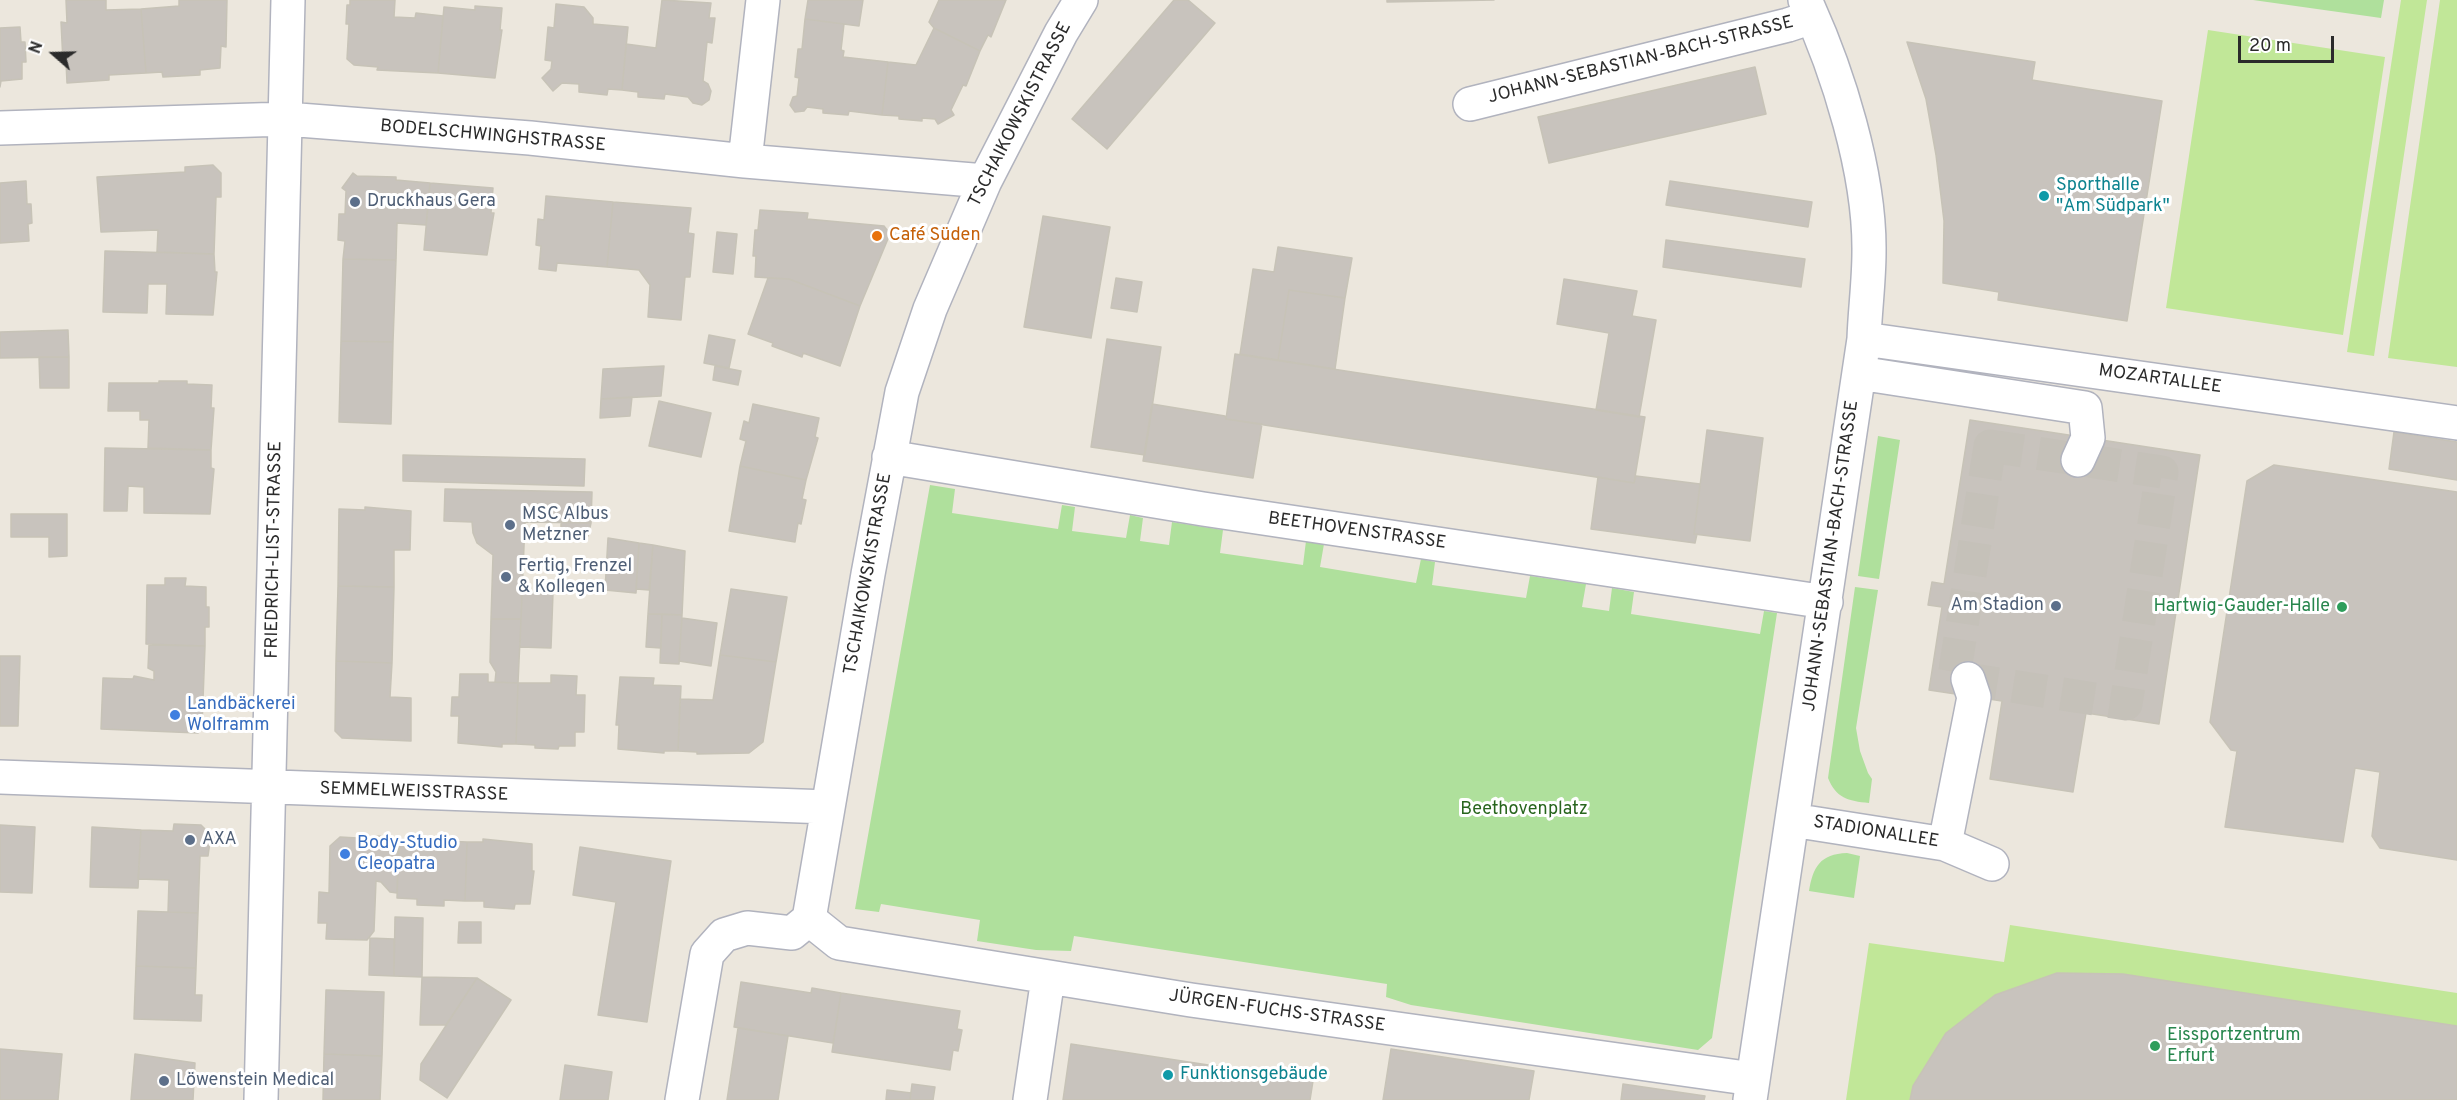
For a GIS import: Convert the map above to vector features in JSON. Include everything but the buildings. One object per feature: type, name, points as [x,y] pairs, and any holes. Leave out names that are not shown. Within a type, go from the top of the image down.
[{"type":"street","name":"FRIEDRICH-LIST-STRASSE","points":[[261,1100],[288,0]]},
{"type":"street","points":[[745,161],[763,0]]},
{"type":"street","name":"TSCHAIKOWSKISTRASSE","points":[[809,919],[902,392],[930,309],[985,181],[1080,0]]},
{"type":"street","name":"JOHANN-SEBASTIAN-BACH-STRASSE","points":[[1470,104],[1788,25],[1809,8],[1833,72],[1854,145],[1865,201],[1869,251],[1863,339],[1826,602],[1752,1090]]},
{"type":"street","name":"BODELSCHWINGHSTRASSE","points":[[0,128],[286,119],[530,138],[745,161],[985,181]]},
{"type":"street","name":"MOZARTALLEE","points":[[1863,339],[2457,423]]},
{"type":"street","points":[[1858,373],[2085,408],[2088,438],[2078,460]]},
{"type":"street","name":"BEETHOVENSTRASSE","points":[[890,457],[1203,509],[1826,602]]},
{"type":"street","points":[[1945,844],[1974,697],[1968,679]]},
{"type":"street","name":"SEMMELWEISSTRASSE","points":[[0,777],[269,789],[828,807]]},
{"type":"street","name":"STADIONALLEE","points":[[1792,820],[1945,844],[1992,864]]},
{"type":"street","points":[[682,1100],[707,954],[724,935],[747,928],[792,933],[809,919]]},
{"type":"street","name":"JÜRGEN-FUCHS-STRASSE","points":[[809,919],[839,943],[1752,1090]]},
{"type":"street","points":[[1030,1100],[1048,978]]},
{"type":"green space","points":[[2253,0],[2384,0],[2381,18]]},
{"type":"green space","points":[[2401,0],[2427,0],[2374,356],[2347,352]]},
{"type":"green space","points":[[2440,0],[2457,0],[2457,367],[2388,358]]},
{"type":"green space","points":[[2208,30],[2385,57],[2343,335],[2166,308]]},
{"type":"green space","points":[[1878,436],[1900,440],[1879,579],[1858,576]]},
{"type":"green space","name":"Beethovenplatz","points":[[930,485],[955,489],[952,513],[1058,529],[1062,505],[1075,507],[1072,531],[1126,538],[1130,515],[1143,518],[1140,541],[1169,545],[1172,522],[1223,530],[1220,553],[1303,565],[1306,541],[1324,544],[1320,567],[1416,583],[1421,559],[1435,562],[1432,585],[1526,598],[1530,576],[1586,584],[1582,607],[1609,611],[1612,588],[1634,592],[1631,614],[1760,634],[1764,611],[1777,613],[1712,1038],[1698,1050],[1411,1005],[1386,997],[1387,984],[1074,936],[1071,951],[1036,950],[977,941],[980,920],[881,904],[879,912],[855,909]]},
{"type":"green space","points":[[1855,587],[1878,590],[1856,728],[1860,751],[1872,779],[1869,803],[1855,801],[1839,794],[1828,778]]},
{"type":"green space","points":[[1847,853],[1860,856],[1854,898],[1809,891],[1819,863],[1830,856]]},
{"type":"green space","name":"Eissportzentrum Erfurt","points":[[2010,925],[2457,993],[2457,1100],[1846,1100],[1869,943],[2004,962]]},
{"type":"tunnel","points":[[1990,446],[2162,472],[2126,704],[1954,677],[1990,446]]},
{"type":"place","name":"Sporthalle \"Am Südpark\"","points":[[2044,196]]},
{"type":"place","name":"Druckhaus Gera","points":[[355,202]]},
{"type":"place","name":"Café Süden","points":[[877,236]]},
{"type":"place","name":"MSC Albus Metzner","points":[[510,525]]},
{"type":"place","name":"Fertig, Frenzel & Kollegen","points":[[506,577]]},
{"type":"place","name":"Am Stadion","points":[[2056,606]]},
{"type":"place","name":"Hartwig-Gauder-Halle","points":[[2342,607]]},
{"type":"place","name":"Landbäckerei Wolframm","points":[[175,715]]},
{"type":"place","name":"AXA","points":[[190,840]]},
{"type":"place","name":"Body-Studio Cleopatra","points":[[345,854]]},
{"type":"place","name":"Eissportzentrum Erfurt","points":[[2155,1046]]},
{"type":"place","name":"Funktionsgebäude","points":[[1168,1075]]},
{"type":"place","name":"Löwenstein Medical","points":[[164,1081]]}]
